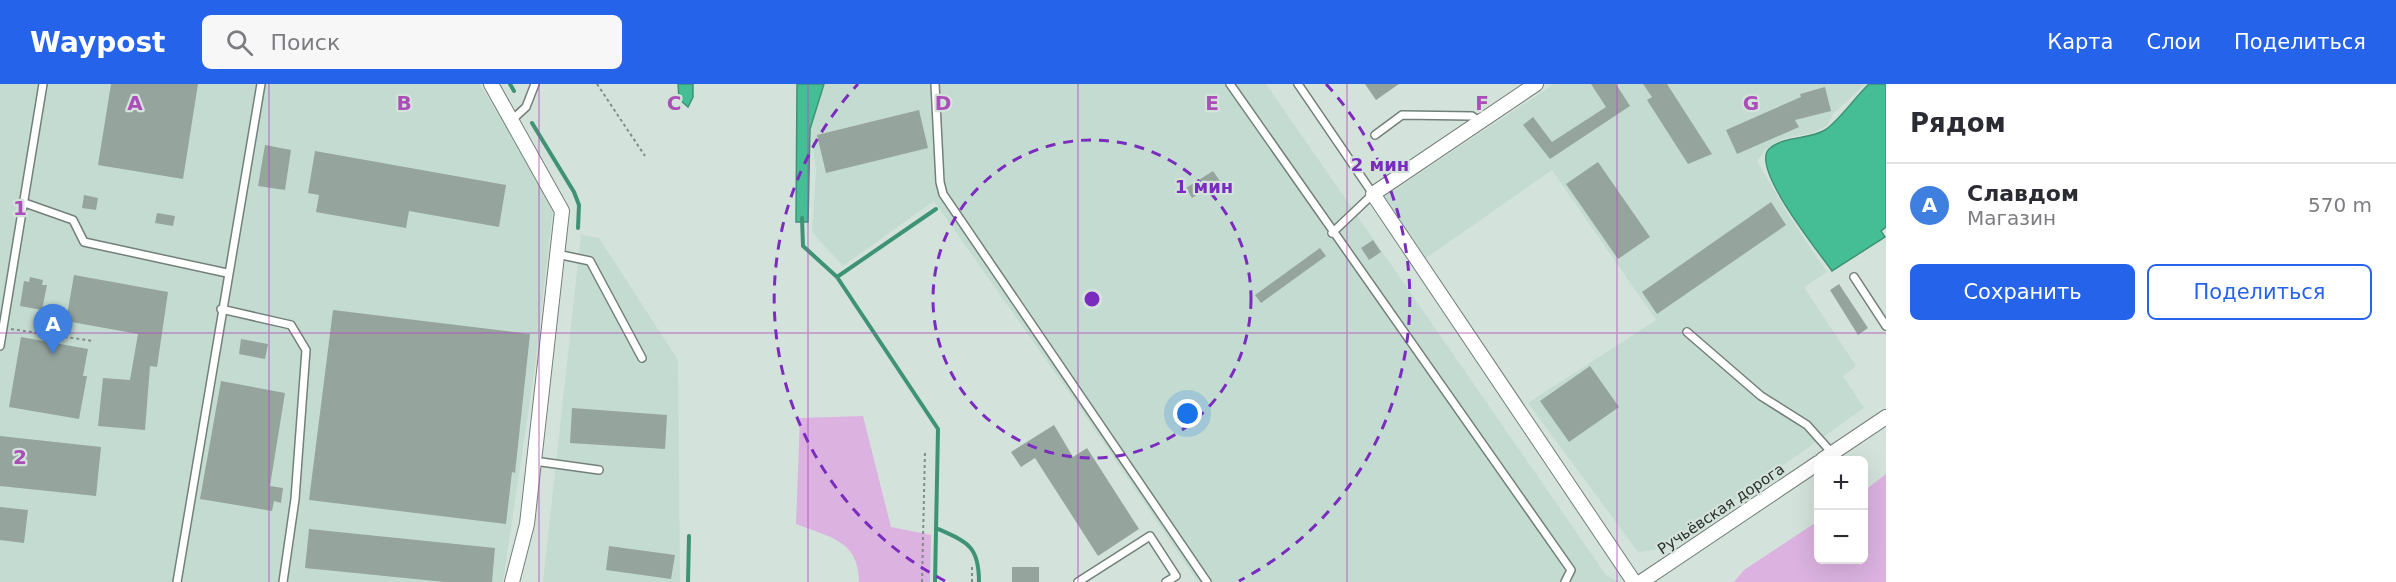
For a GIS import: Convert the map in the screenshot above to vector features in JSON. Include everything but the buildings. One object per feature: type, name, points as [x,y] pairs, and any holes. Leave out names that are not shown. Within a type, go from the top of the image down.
[{"type":"street","points":[[491,84],[562,211],[527,524],[512,582]]},
{"type":"street","points":[[1536,84],[1372,194],[1634,582]]},
{"type":"street","name":"Ручьёвская дорога","points":[[1828,456],[1886,417]]},
{"type":"street","name":"Ручьёвская дорога","points":[[1641,582],[1814,466]]},
{"type":"lane","points":[[0,346],[42,84]]},
{"type":"lane","points":[[177,582],[227,273],[261,84]]},
{"type":"lane","points":[[512,120],[526,107],[535,84]]},
{"type":"lane","points":[[934,84],[940,182],[943,194],[1207,582]]},
{"type":"lane","points":[[1230,84],[1332,233],[1570,570],[1565,582]]},
{"type":"lane","points":[[1298,84],[1372,194],[1332,233]]},
{"type":"lane","points":[[1375,135],[1402,115],[1472,116],[1480,122]]},
{"type":"lane","points":[[22,202],[73,220],[84,242],[227,273]]},
{"type":"lane","points":[[557,254],[590,261],[642,358]]},
{"type":"lane","points":[[1854,277],[1883,314],[1886,326]]},
{"type":"lane","points":[[221,309],[291,325],[306,350],[295,499],[283,582]]},
{"type":"lane","points":[[1687,332],[1761,396],[1807,425],[1822,456]]},
{"type":"lane","points":[[534,461],[599,470]]},
{"type":"lane","points":[[1078,582],[1150,536],[1178,579],[1166,582]]},
{"type":"path","points":[[597,84],[645,156]]},
{"type":"path","points":[[3,328],[93,341]]},
{"type":"path","points":[[922,582],[925,451]]},
{"type":"path","points":[[972,566],[972,582]]},
{"type":"shaded area","points":[[0,84],[480,84],[553,207],[535,366],[503,582],[0,582]]},
{"type":"shaded area","points":[[678,84],[693,84],[693,97],[688,107],[679,99]]},
{"type":"shaded area","points":[[797,84],[824,84],[810,129],[808,222],[796,222]]},
{"type":"shaded area","points":[[824,84],[1266,84],[1606,575],[1620,582],[1198,582],[1078,405],[934,201],[843,266],[812,232],[816,171],[810,129]]},
{"type":"shaded area","points":[[1554,84],[1865,84],[1833,114],[1828,125],[1815,132],[1782,139],[1766,149],[1757,161],[1789,216],[1827,272],[1804,287],[1856,366],[1843,376],[1864,408],[1667,548],[1638,552],[1528,403],[1656,320],[1552,170],[1426,258],[1384,197]]},
{"type":"shaded area","points":[[1869,84],[1886,84],[1886,227],[1881,231],[1885,237],[1832,271],[1788,210],[1769,173],[1766,159],[1769,149],[1775,145],[1825,130]]},
{"type":"shaded area","points":[[581,235],[599,238],[678,360],[680,582],[543,582]]},
{"type":"shaded area","points":[[863,416],[891,527],[931,535],[930,582],[859,582],[858,568],[848,549],[830,537],[796,524],[800,418]]},
{"type":"shaded area","points":[[1886,474],[1886,582],[1734,582],[1744,570],[1814,524],[1814,564],[1868,564],[1868,488]]},
{"type":"waterway","points":[[510,84],[514,91]]},
{"type":"waterway","points":[[532,123],[574,192],[579,205],[578,228]]},
{"type":"waterway","points":[[935,582],[938,429],[837,277],[936,209]]},
{"type":"waterway","points":[[802,218],[803,246],[837,277]]},
{"type":"waterway","points":[[936,528],[963,541],[974,552],[979,582]]},
{"type":"waterway","points":[[688,582],[689,536]]},
{"type":"place","name":"Славдом","points":[[53,354]]}]
